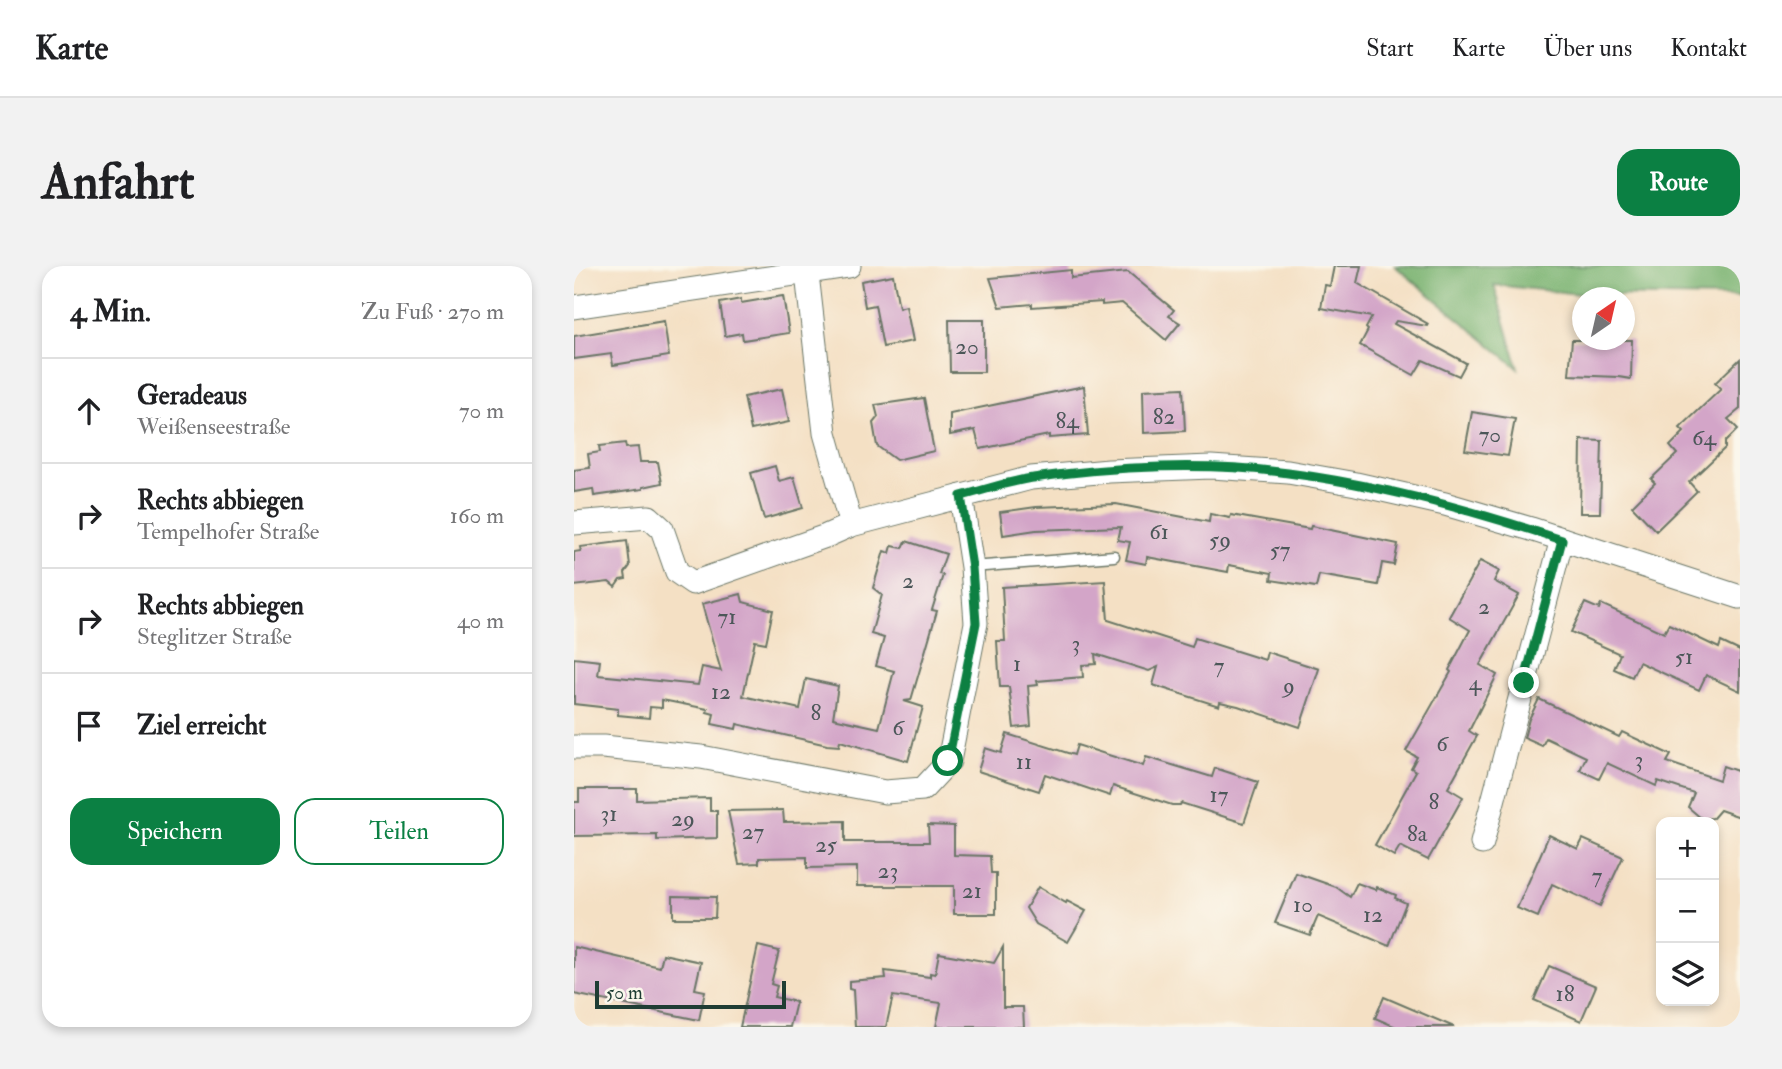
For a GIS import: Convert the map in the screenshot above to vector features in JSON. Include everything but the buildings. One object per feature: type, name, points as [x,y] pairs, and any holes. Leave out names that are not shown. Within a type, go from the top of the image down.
[{"type":"street","points":[[574,307],[849,266]]},
{"type":"street","points":[[807,274],[825,433],[851,525]]},
{"type":"street","points":[[574,523],[649,517],[662,529],[677,572],[693,583],[851,525],[1031,478],[1109,471],[1211,467],[1288,472],[1445,504],[1740,597]]},
{"type":"street","points":[[574,747],[603,747],[701,757],[885,792],[923,789],[948,761],[976,623],[972,567],[961,496]]},
{"type":"street","points":[[1482,843],[1562,540]]},
{"type":"lane","points":[[972,567],[1114,556]]},
{"type":"green space","points":[[1395,266],[1740,266],[1740,297],[1635,296],[1635,287],[1572,287],[1572,293],[1494,285],[1518,368]]},
{"type":"route","points":[[948,761],[976,623],[972,567],[961,496],[1031,478],[1109,471],[1211,467],[1288,472],[1445,504],[1562,540],[1524,683]]}]
